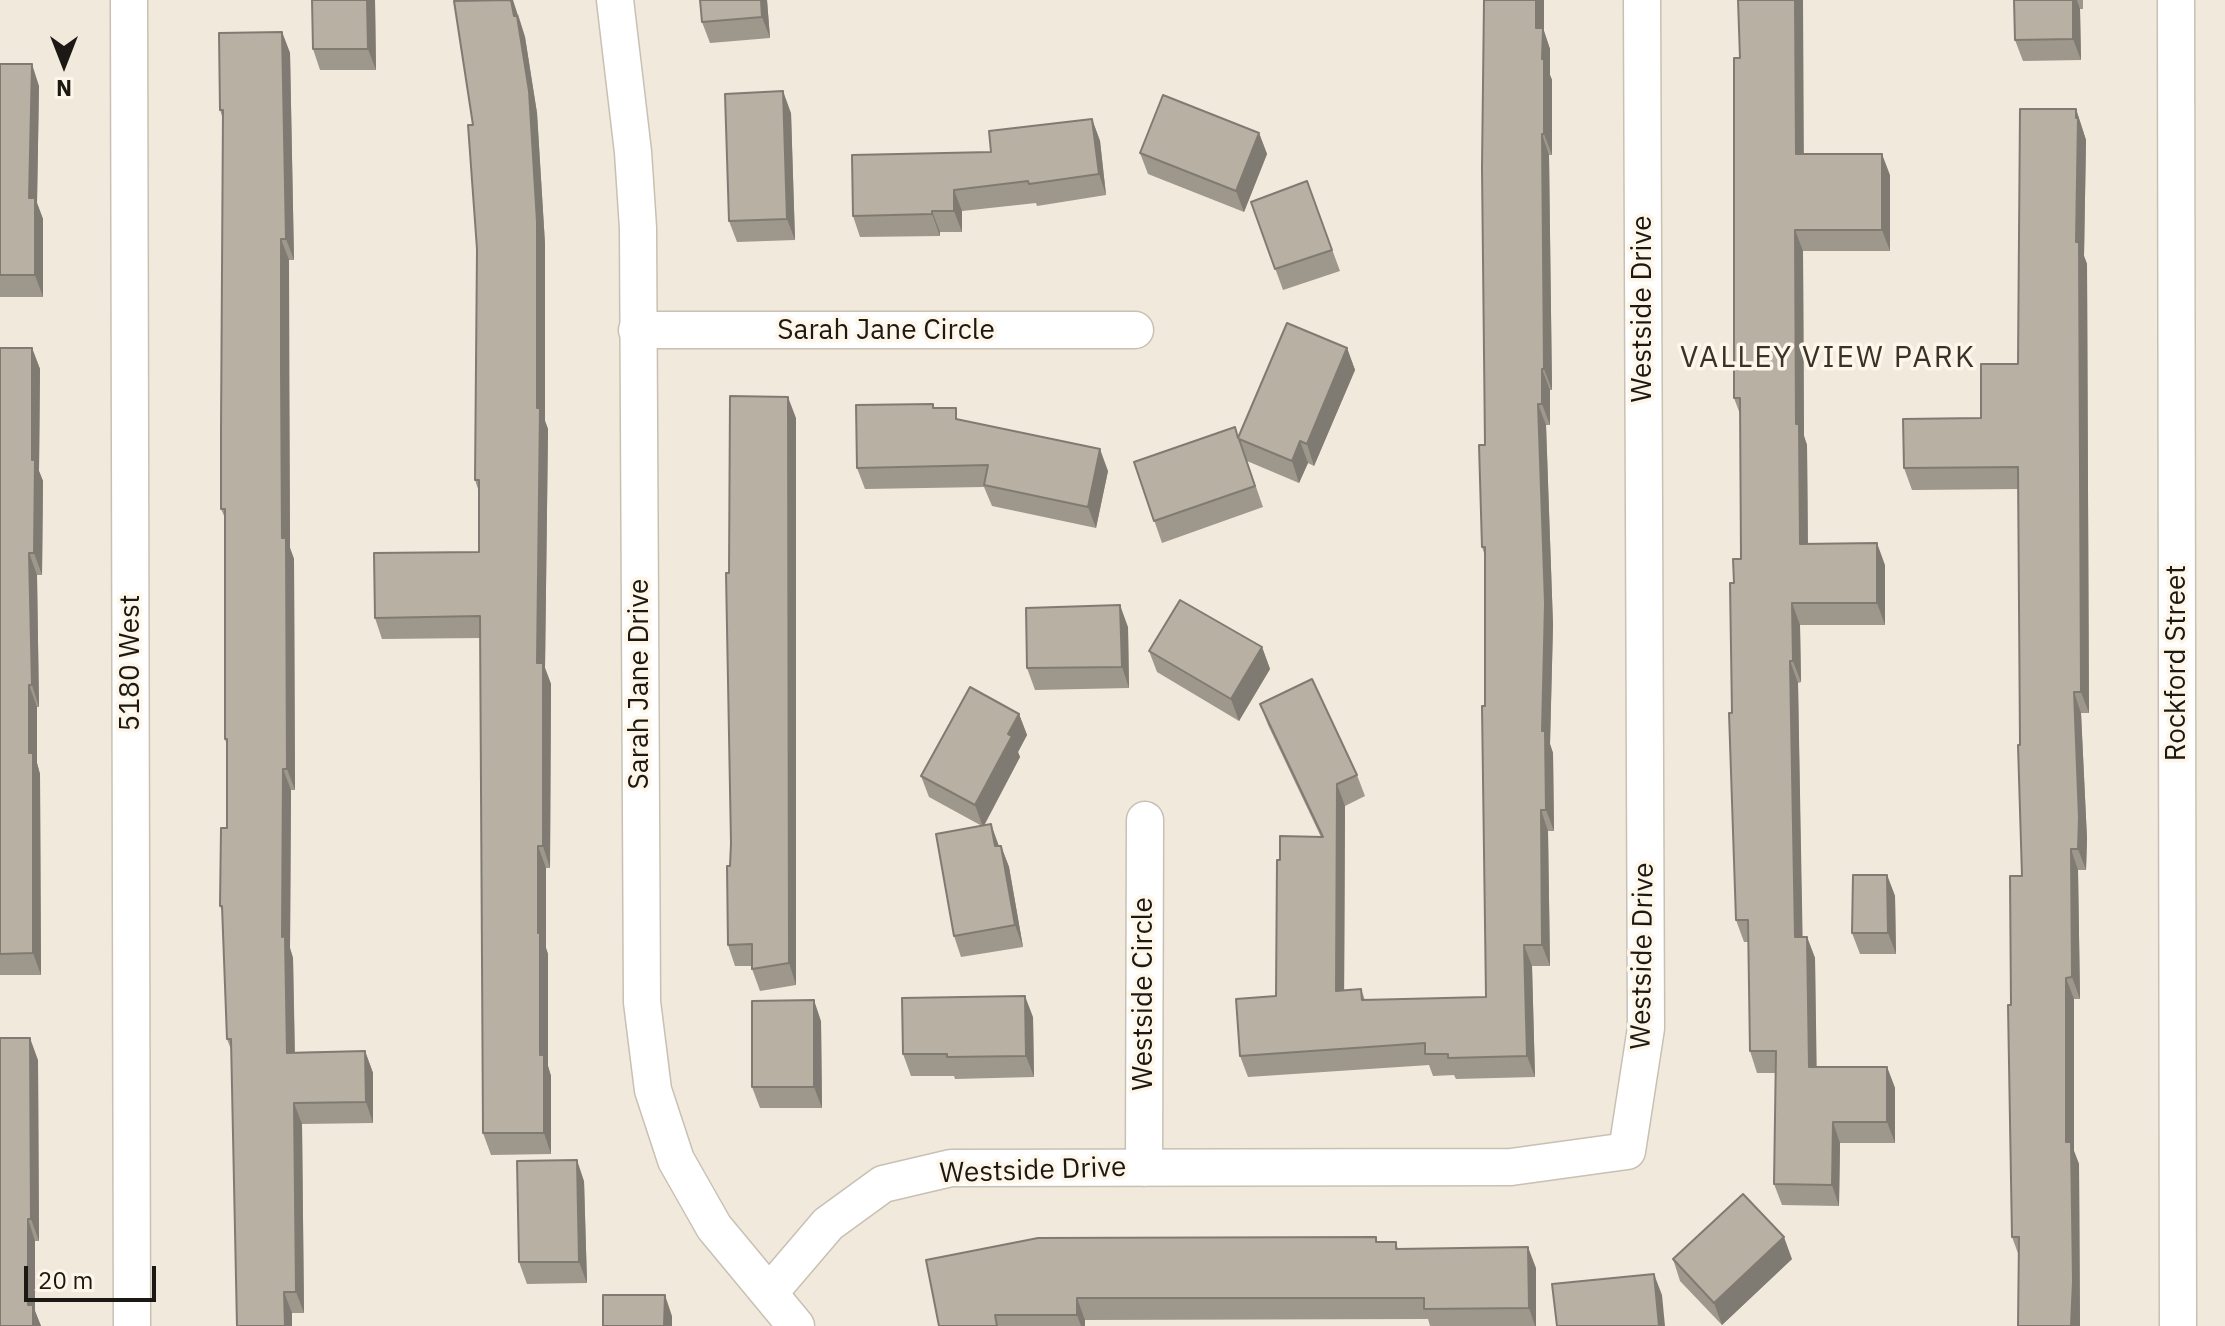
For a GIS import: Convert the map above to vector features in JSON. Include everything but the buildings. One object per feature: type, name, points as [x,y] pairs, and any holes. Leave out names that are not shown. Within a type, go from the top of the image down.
[{"type":"street","name":"5180 West","points":[[129,0],[132,1326]]},
{"type":"street","name":"Sarah Jane Drive","points":[[615,0],[633,152],[638,228],[642,1002],[653,1090],[676,1160],[714,1227],[796,1326]]},
{"type":"street","name":"Westside Drive","points":[[770,1292],[828,1224],[883,1184],[951,1168],[1511,1167],[1627,1151],[1646,1028],[1642,0]]},
{"type":"street","name":"Rockford Street","points":[[2176,0],[2178,1326]]},
{"type":"street","name":"Sarah Jane Circle","points":[[637,330],[1135,330]]},
{"type":"street","name":"Westside Circle","points":[[1144,1168],[1145,820]]},
{"type":"district","name":"VALLEY VIEW PARK","points":[[1828,358]]}]
